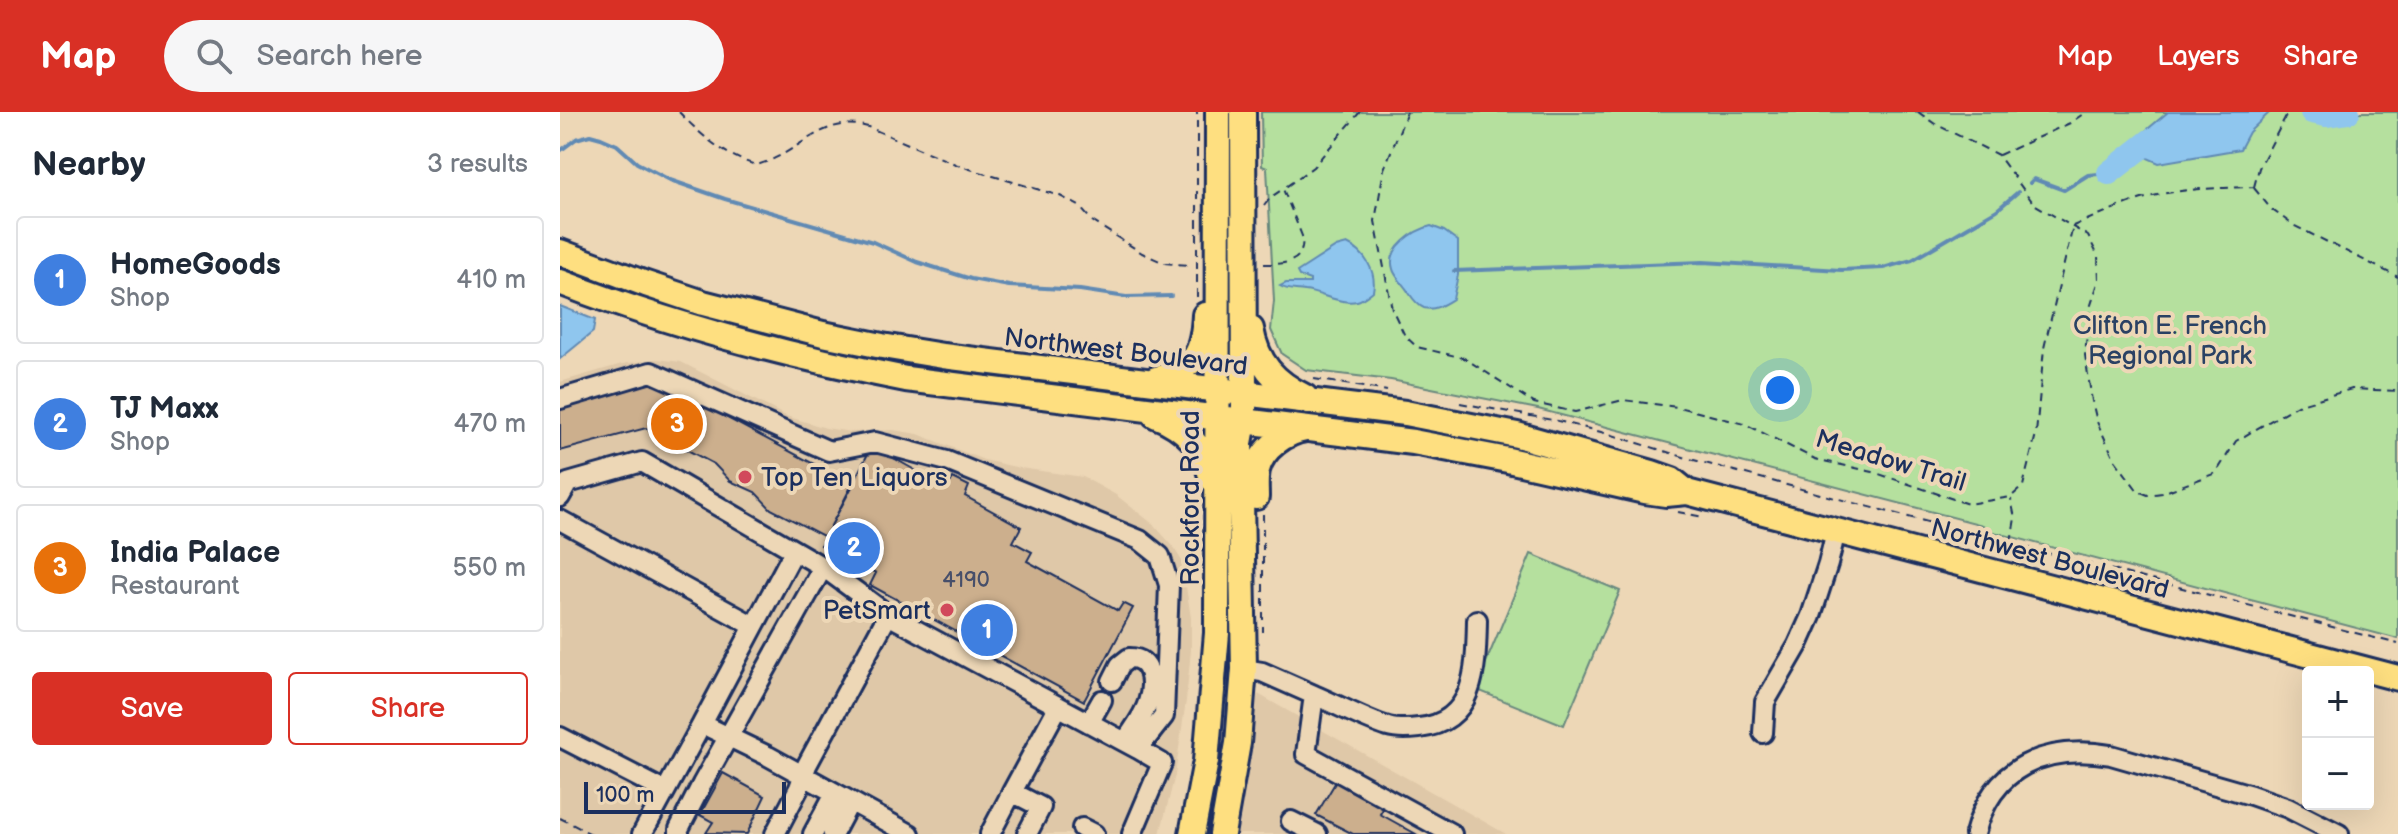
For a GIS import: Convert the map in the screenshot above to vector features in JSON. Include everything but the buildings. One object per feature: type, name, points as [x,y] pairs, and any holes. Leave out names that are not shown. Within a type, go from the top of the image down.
[{"type":"main road","name":"Rockford Road","points":[[1192,834],[1205,772],[1215,678],[1218,112]]},
{"type":"main road","name":"Rockford Road","points":[[1222,834],[1238,743],[1244,669],[1240,443],[1244,421],[1243,112]]},
{"type":"main road","points":[[1147,382],[1179,372],[1199,352],[1204,339],[1206,258],[1217,240]]},
{"type":"main road","name":"Northwest Boulevard","points":[[560,252],[703,303],[823,334],[943,356],[1147,382],[1244,393],[1311,390],[1405,413],[1517,435],[1672,480],[1681,502]]},
{"type":"main road","name":"Northwest Boulevard","points":[[560,282],[725,338],[845,367],[921,381],[1449,447],[1666,494],[1681,502],[1836,531],[2398,678]]},
{"type":"main road","points":[[1244,309],[1258,357],[1265,368],[1285,387],[1311,390]]},
{"type":"main road","points":[[1134,407],[1171,421],[1190,435],[1210,468],[1218,506]]},
{"type":"main road","points":[[1243,589],[1254,570],[1257,470],[1260,462],[1281,439],[1291,433],[1314,429]]},
{"type":"street","points":[[560,399],[651,372],[829,451],[875,442],[947,461],[1140,540],[1160,556],[1169,585],[1164,716],[1132,745]]},
{"type":"street","points":[[560,497],[568,483],[642,462],[823,567],[888,615],[1132,745],[1162,763],[1132,834]]},
{"type":"street","points":[[560,520],[754,626]]},
{"type":"street","points":[[1763,733],[1765,702],[1811,616],[1836,531]]},
{"type":"street","points":[[642,834],[794,551]]},
{"type":"street","points":[[679,834],[692,802],[823,567]]},
{"type":"street","points":[[775,834],[799,788],[807,765],[888,615]]},
{"type":"street","points":[[1244,669],[1262,672],[1392,729],[1430,727],[1447,721],[1463,705],[1476,668],[1477,620]]},
{"type":"street","points":[[1112,681],[1120,665],[1129,658],[1137,657],[1144,662],[1151,678],[1148,704],[1132,745]]},
{"type":"street","points":[[1314,695],[1306,754],[1452,834]]},
{"type":"street","points":[[1089,723],[1102,700]]},
{"type":"street","points":[[990,834],[1058,707]]},
{"type":"street","points":[[702,724],[730,736],[910,834]]},
{"type":"street","points":[[560,737],[665,791]]},
{"type":"street","points":[[1975,834],[1989,798],[2004,780],[2022,766],[2062,751],[2087,751],[2251,795],[2288,808],[2339,834]]},
{"type":"street","points":[[1012,792],[1041,807],[1027,834]]},
{"type":"street","points":[[813,834],[843,797]]},
{"type":"street","points":[[833,834],[843,797]]},
{"type":"street","points":[[1291,821],[1317,834]]},
{"type":"path","points":[[679,112],[713,145],[756,165],[780,156],[828,128],[852,123],[868,127],[967,169],[1060,196],[1079,206],[1092,221],[1142,253],[1164,263],[1188,265]]},
{"type":"path","points":[[1197,112],[1197,307]]},
{"type":"path","points":[[1264,264],[1287,263],[1299,256],[1302,236],[1283,189],[1313,167],[1360,112]]},
{"type":"path","name":"Meadow Trail","points":[[1407,112],[1384,169],[1375,221],[1392,309],[1405,336],[1417,347],[1464,358],[1534,403],[1575,412],[1623,400],[1678,407],[1745,424],[1815,459],[1873,472],[1968,504],[2011,497]]},
{"type":"path","points":[[1918,112],[1935,124],[1998,155],[2034,204],[2088,236],[2098,256],[2099,280],[2089,311],[2085,355],[2092,401],[2097,422],[2115,460],[2138,491],[2148,495],[2162,493],[2216,473],[2236,441],[2297,405],[2352,389],[2398,391]]},
{"type":"path","points":[[1998,155],[2070,123],[2086,112]]},
{"type":"path","points":[[2254,187],[2259,168],[2288,112]]},
{"type":"path","points":[[2073,226],[2109,210],[2165,194],[2209,188],[2254,187]]},
{"type":"path","points":[[2254,187],[2271,209],[2293,225],[2398,277]]},
{"type":"path","points":[[2011,542],[2015,518],[2011,497],[2023,486],[2029,466],[2036,434],[2044,348],[2073,226]]},
{"type":"path","points":[[1311,390],[1391,391]]},
{"type":"path","points":[[1449,401],[1558,421],[1609,434],[1820,494],[2398,644]]},
{"type":"path","points":[[1681,502],[1707,517]]},
{"type":"path","points":[[560,818],[591,834]]},
{"type":"shaded area","points":[[657,359],[681,362],[786,416],[826,428],[918,434],[984,460],[1083,477],[1116,495],[1153,524],[1182,561],[1191,618],[1186,701],[1175,775],[1160,834],[560,834],[560,382],[622,364]]},
{"type":"shaded area","points":[[1258,694],[1506,834],[1231,834]]},
{"type":"green space","name":"Clifton E. French Regional Park","points":[[1261,112],[2398,112],[2398,639],[1986,530],[1983,525],[1538,409],[1391,380],[1306,370],[1282,354],[1271,330],[1274,301],[1267,168],[1262,166]]},
{"type":"green space","points":[[1531,554],[1620,591],[1564,725],[1475,689]]},
{"type":"water","points":[[2168,112],[2270,112],[2249,132],[2240,149],[2159,163],[2141,155],[2129,162],[2118,154]]},
{"type":"water","points":[[1431,226],[1458,241],[1458,275],[1453,299],[1428,309],[1412,298],[1395,274],[1392,261],[1403,241]]},
{"type":"water","points":[[1347,244],[1359,252],[1371,270],[1373,291],[1363,298],[1344,301],[1280,286],[1310,283],[1297,272],[1336,247]]},
{"type":"water","points":[[560,306],[595,320],[593,332],[560,359]]},
{"type":"waterway","points":[[2312,112],[2326,115],[2348,112]]},
{"type":"waterway","points":[[560,151],[576,139],[590,135],[601,138],[617,145],[637,163],[670,180],[873,242],[917,262],[971,279],[1009,286],[1080,290],[1126,297],[1171,296]]},
{"type":"waterway","points":[[2109,173],[2151,140]]},
{"type":"waterway","points":[[2030,183],[2034,179],[2064,190],[2088,175],[2109,173]]},
{"type":"waterway","points":[[1454,271],[1703,262],[1841,270],[1883,268],[1912,260],[1997,210],[2018,192]]},
{"type":"place","name":"India Palace","points":[[677,424]]},
{"type":"place","name":"Top Ten Liquors","points":[[745,477]]},
{"type":"place","name":"TJ Maxx","points":[[854,548]]},
{"type":"place","name":"PetSmart","points":[[947,610]]},
{"type":"place","name":"HomeGoods","points":[[987,630]]}]
